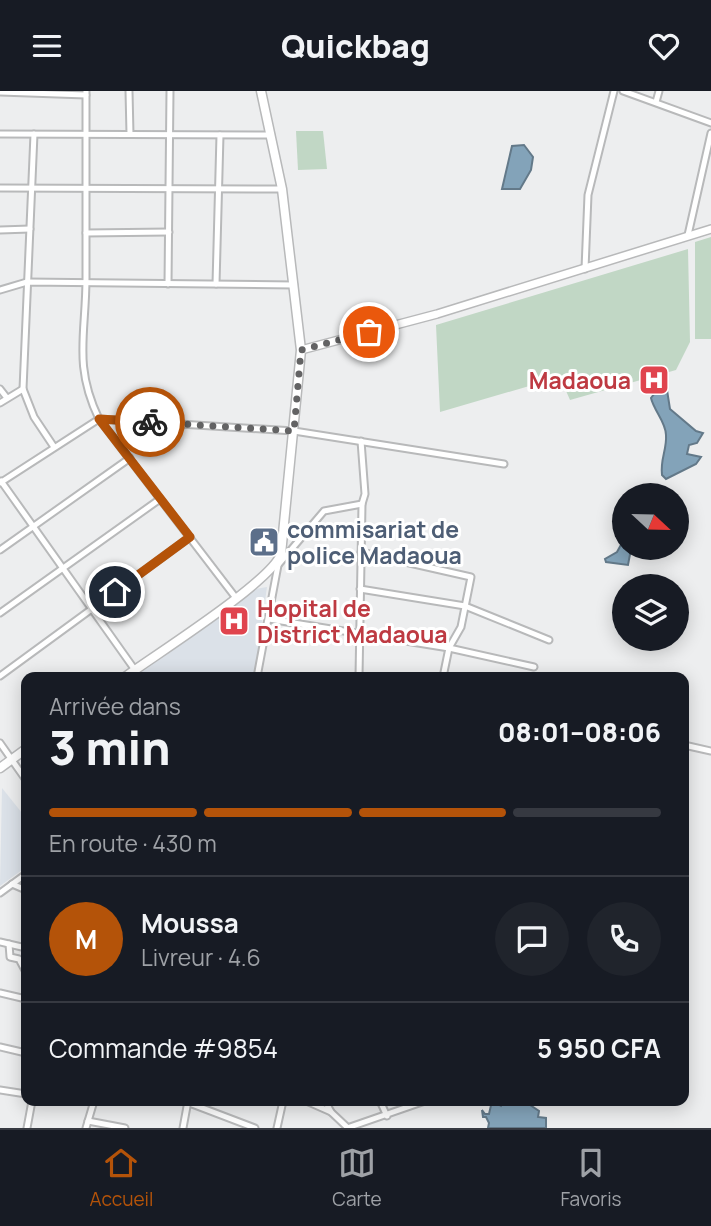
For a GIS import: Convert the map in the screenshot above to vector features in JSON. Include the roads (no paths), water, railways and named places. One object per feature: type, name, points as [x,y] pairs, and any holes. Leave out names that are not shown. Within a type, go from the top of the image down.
[{"type":"highway","points":[[132,672],[252,587],[279,563],[301,350],[282,189],[261,91]]},
{"type":"highway","points":[[0,768],[21,753]]},
{"type":"main road","points":[[301,350],[584,269],[711,229]]},
{"type":"street","points":[[129,91],[130,134]]},
{"type":"street","points":[[168,284],[170,91]]},
{"type":"street","points":[[584,269],[588,195],[614,91]]},
{"type":"street","points":[[623,91],[711,123]]},
{"type":"street","points":[[656,102],[659,91]]},
{"type":"street","points":[[0,92],[86,93],[86,283],[81,355],[85,387],[99,419],[236,598]]},
{"type":"street","points":[[688,235],[711,133]]},
{"type":"street","points":[[0,134],[271,135]]},
{"type":"street","points":[[34,134],[23,389],[54,447]]},
{"type":"street","points":[[216,284],[220,135]]},
{"type":"street","points":[[0,188],[282,189]]},
{"type":"street","points":[[0,230],[30,229]]},
{"type":"street","points":[[86,233],[169,232]]},
{"type":"street","points":[[0,290],[27,282],[294,285]]},
{"type":"street","points":[[0,389],[7,398]]},
{"type":"street","points":[[0,403],[23,389]]},
{"type":"street","points":[[135,670],[0,481],[99,419],[294,431],[504,464]]},
{"type":"street","points":[[359,672],[362,504],[365,494],[361,441]]},
{"type":"street","points":[[0,549],[130,458]]},
{"type":"street","points":[[0,613],[160,499]]},
{"type":"street","points":[[258,672],[279,563],[324,511],[362,504]]},
{"type":"street","points":[[0,676],[190,537]]},
{"type":"street","points":[[361,552],[471,577],[461,627],[449,648],[444,672]]},
{"type":"street","points":[[360,589],[465,606],[549,641]]},
{"type":"street","points":[[269,619],[449,648],[534,667]]},
{"type":"street","points":[[0,743],[21,773]]},
{"type":"street","points":[[689,746],[711,751]]},
{"type":"street","points":[[0,893],[21,878]]},
{"type":"street","points":[[12,884],[21,888]]},
{"type":"street","points":[[0,942],[21,947]]},
{"type":"street","points":[[9,944],[10,957],[19,958],[21,962]]},
{"type":"street","points":[[0,993],[21,998]]},
{"type":"street","points":[[0,1047],[21,1052]]},
{"type":"street","points":[[0,1090],[21,1093]]},
{"type":"street","points":[[27,1128],[31,1106]]},
{"type":"street","points":[[86,1128],[92,1106]]},
{"type":"street","points":[[183,1128],[186,1106]]},
{"type":"street","points":[[200,1106],[255,1128]]},
{"type":"street","points":[[277,1128],[282,1106]]},
{"type":"street","points":[[317,1106],[331,1112]]},
{"type":"street","points":[[328,1106],[347,1128],[387,1117],[413,1106]]},
{"type":"street","points":[[382,1106],[387,1117]]},
{"type":"street","points":[[88,1121],[125,1128]]},
{"type":"water","points":[[524,145],[533,157],[531,170],[520,189],[502,189],[512,146]]},
{"type":"water","points":[[659,388],[667,390],[670,409],[696,431],[703,433],[697,443],[689,445],[687,454],[701,457],[696,464],[666,479],[662,475],[665,430],[651,398]]},
{"type":"water","points":[[612,555],[612,560],[629,560],[628,565],[606,562],[605,559]]},
{"type":"water","points":[[491,1106],[532,1106],[539,1111],[538,1117],[546,1118],[546,1128],[488,1128],[489,1123],[486,1117],[483,1117],[482,1110],[489,1114]]},
{"type":"place","name":"Madaoua","points":[[654,380]]},
{"type":"place","name":"commisariat de police Madaoua","points":[[264,542]]},
{"type":"place","name":"Hopital de District Madaoua","points":[[234,621]]}]
